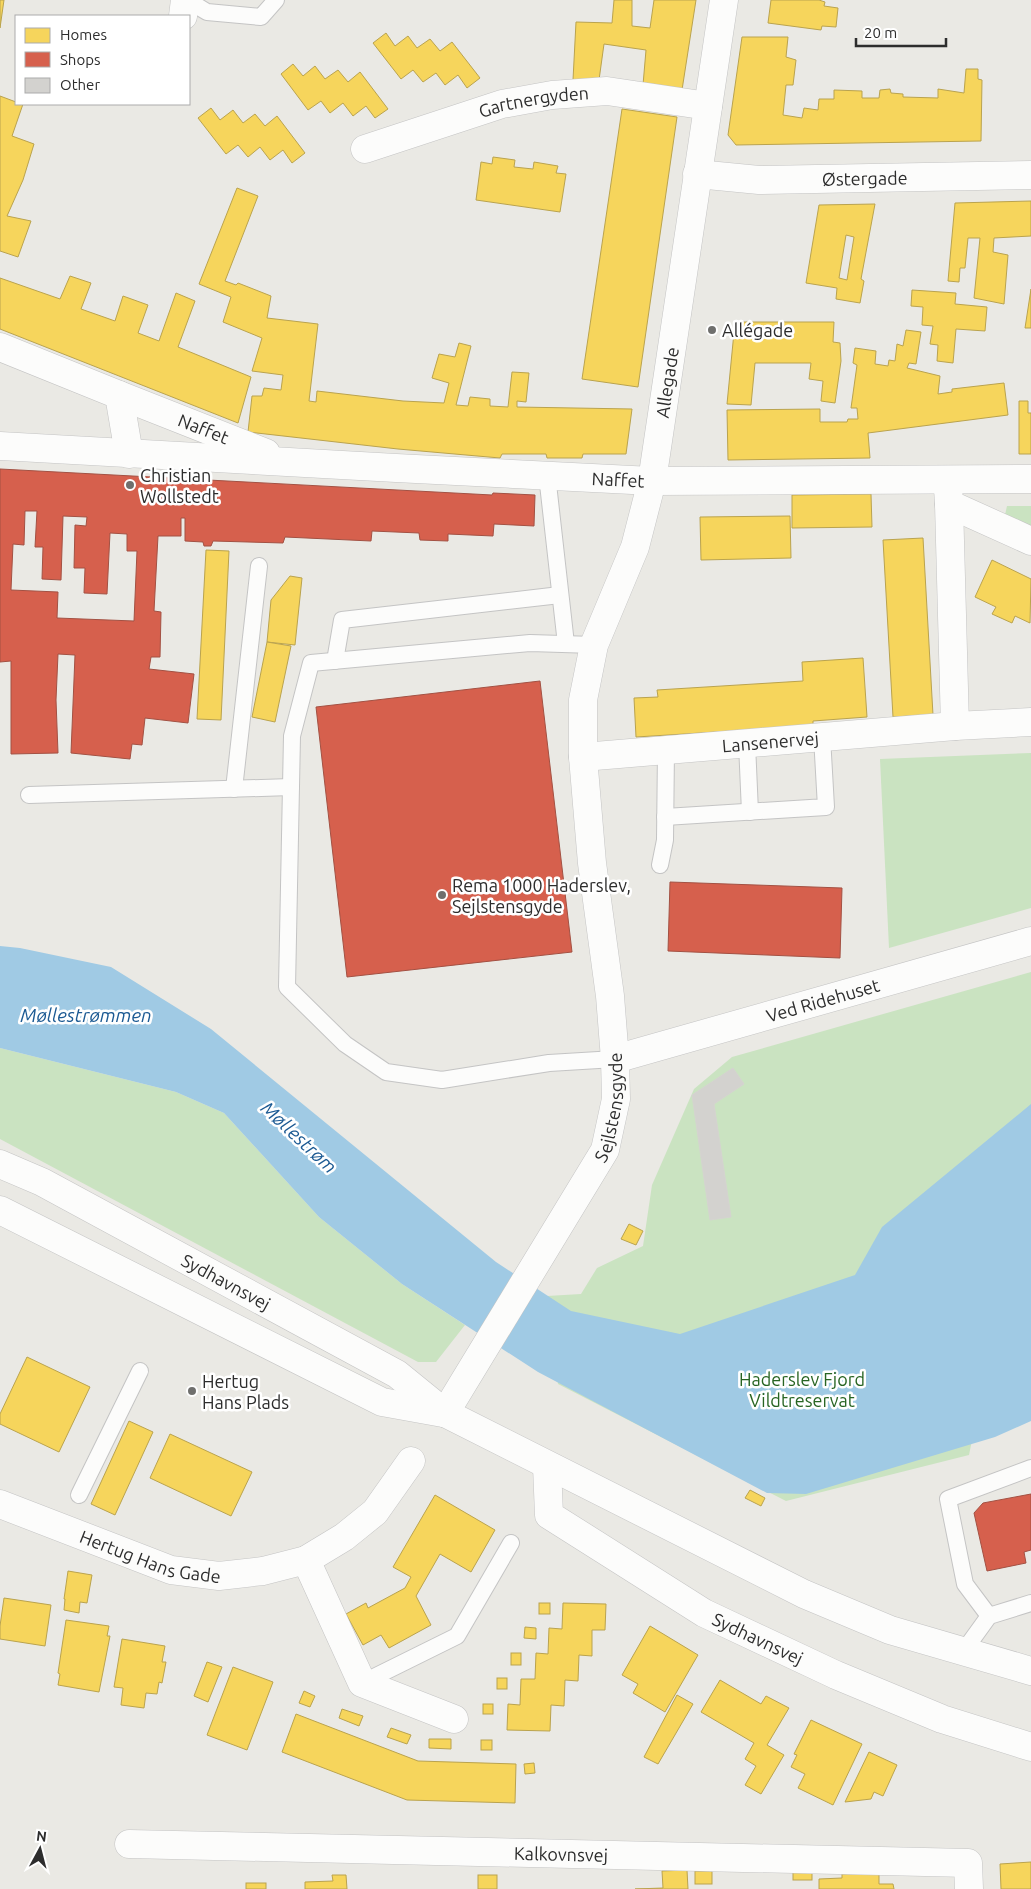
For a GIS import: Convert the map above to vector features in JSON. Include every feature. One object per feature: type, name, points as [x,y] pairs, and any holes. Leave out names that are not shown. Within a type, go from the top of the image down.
[{"type":"street","points":[[183,15],[186,0]]},
{"type":"street","name":"Allegade","points":[[583,757],[583,700],[594,645],[635,547],[652,481],[724,0]]},
{"type":"street","name":"Gartnergyden","points":[[365,149],[502,104],[552,96],[607,91],[708,106]]},
{"type":"street","name":"Østergade","points":[[697,174],[759,180],[1031,175]]},
{"type":"street","name":"Naffet","points":[[0,347],[289,462]]},
{"type":"street","points":[[119,395],[129,454]]},
{"type":"street","name":"Naffet","points":[[0,446],[652,481],[948,491],[1031,479]]},
{"type":"street","points":[[948,491],[1031,541]]},
{"type":"street","points":[[948,491],[955,726]]},
{"type":"street","name":"Lansenervej","points":[[583,757],[955,726],[1031,722]]},
{"type":"street","name":"Sejlstensgyde","points":[[445,1413],[605,1150],[616,1099],[610,996],[592,863],[583,757]]},
{"type":"street","name":"Ved Ridehuset","points":[[615,1059],[1031,941]]},
{"type":"street","name":"Sydhavnsvej","points":[[0,1164],[42,1182],[397,1374],[445,1413],[804,1594],[890,1630],[1031,1671]]},
{"type":"street","name":"Sydhavnsvej","points":[[0,1210],[382,1402],[445,1413]]},
{"type":"street","name":"Hertug Hans Gade","points":[[0,1504],[171,1570],[219,1576],[263,1571],[306,1560],[344,1537],[375,1512],[411,1461]]},
{"type":"street","name":"Sydhavnsvej","points":[[547,1466],[549,1516],[704,1613],[836,1674],[942,1719],[1031,1747]]},
{"type":"street","points":[[306,1560],[362,1682],[454,1719]]},
{"type":"street","name":"Kalkovnsvej","points":[[129,1844],[968,1863],[969,1889]]},
{"type":"lane","points":[[186,0],[207,12],[261,17],[276,0]]},
{"type":"lane","points":[[547,475],[566,644]]},
{"type":"lane","points":[[234,789],[259,566]]},
{"type":"lane","points":[[335,661],[342,620],[560,595]]},
{"type":"lane","points":[[594,645],[530,643],[310,663],[292,736],[287,987],[345,1044],[386,1072],[442,1080],[549,1063],[615,1059]]},
{"type":"lane","points":[[665,817],[826,807],[822,737]]},
{"type":"lane","points":[[747,744],[750,812]]},
{"type":"lane","points":[[660,865],[665,840],[666,750]]},
{"type":"lane","points":[[30,795],[291,787]]},
{"type":"lane","points":[[79,1495],[140,1372]]},
{"type":"lane","points":[[989,1616],[965,1584],[948,1499],[1031,1468]]},
{"type":"lane","points":[[362,1682],[457,1636],[511,1543]]},
{"type":"lane","points":[[962,1652],[989,1616],[1031,1603]]},
{"type":"green space","points":[[1007,506],[1031,506],[1031,526],[1005,515]]},
{"type":"green space","points":[[1031,753],[1031,908],[889,948],[880,759]]},
{"type":"green space","points":[[1031,972],[1031,1411],[987,1366],[969,1455],[786,1501],[558,1384],[547,1296],[581,1294],[597,1268],[643,1246],[652,1185],[694,1089],[732,1057]]},
{"type":"green space","points":[[0,1048],[176,1092],[224,1113],[319,1217],[402,1284],[465,1325],[436,1362],[418,1362],[0,1139]]},
{"type":"water","name":"Haderslev Fjord Vildtreservat","points":[[0,946],[20,948],[111,967],[211,1029],[496,1262],[571,1311],[680,1334],[855,1275],[882,1227],[1031,1104],[1031,1421],[995,1437],[806,1494],[767,1493],[538,1372],[402,1284],[319,1217],[224,1113],[176,1092],[0,1048]]},
{"type":"building: Homes","points":[[0,0],[4,0],[0,28]]},
{"type":"building: Homes","points":[[614,0],[632,0],[632,26],[650,28],[654,0],[696,0],[682,90],[643,85],[646,50],[604,44],[599,80],[573,80],[576,22],[612,23]]},
{"type":"building: Homes","points":[[771,0],[819,0],[825,2],[824,6],[838,8],[836,27],[822,26],[821,30],[768,23]]},
{"type":"building: Homes","points":[[386,33],[395,46],[408,36],[417,48],[430,39],[440,51],[452,42],[480,78],[467,88],[458,75],[445,85],[436,73],[423,82],[413,70],[401,79],[373,43]]},
{"type":"building: Homes","points":[[742,37],[788,37],[786,57],[796,60],[793,85],[786,85],[783,115],[802,118],[804,108],[818,110],[819,99],[834,99],[834,90],[862,91],[862,98],[879,98],[880,90],[890,89],[891,93],[903,94],[903,97],[938,98],[938,89],[964,93],[966,69],[978,69],[978,79],[982,80],[981,141],[736,145],[728,135]]},
{"type":"building: Homes","points":[[293,64],[303,76],[315,66],[325,79],[338,70],[348,82],[360,72],[388,109],[375,118],[366,106],[353,116],[343,103],[330,113],[321,101],[308,110],[281,74]]},
{"type":"building: Homes","points":[[0,96],[15,102],[15,105],[23,105],[12,136],[34,144],[23,180],[7,216],[31,221],[18,257],[0,251]]},
{"type":"building: Homes","points":[[211,108],[220,120],[233,110],[243,123],[255,114],[265,126],[277,116],[305,153],[292,163],[283,150],[270,160],[260,147],[248,157],[238,145],[226,154],[198,118]]},
{"type":"building: Homes","points":[[622,109],[677,117],[638,387],[582,379]]},
{"type":"building: Homes","points":[[493,157],[515,160],[514,167],[533,169],[534,162],[558,166],[556,173],[566,174],[560,212],[476,200],[481,162],[492,164]]},
{"type":"building: Homes","points":[[237,188],[258,196],[225,281],[236,285],[238,283],[271,296],[267,318],[318,324],[309,401],[316,402],[317,391],[403,401],[444,403],[449,383],[432,378],[439,354],[455,357],[459,343],[471,346],[456,405],[468,406],[470,397],[490,399],[490,406],[508,407],[512,372],[529,373],[526,402],[517,401],[517,407],[632,409],[626,454],[583,454],[582,458],[547,458],[546,454],[502,454],[500,458],[398,449],[248,432],[252,396],[262,396],[264,388],[281,390],[283,375],[252,371],[262,338],[223,322],[231,297],[199,284]]},
{"type":"building: Homes","points":[[1031,201],[1031,236],[994,238],[993,252],[1008,255],[1004,304],[974,298],[980,238],[968,238],[965,268],[960,268],[959,282],[948,281],[955,203]]},
{"type":"building: Homes","points":[[875,204],[861,279],[864,281],[860,303],[836,299],[837,288],[806,283],[819,205]],"holes":[[[846,235],[854,237],[847,280],[839,278]]]},
{"type":"building: Homes","points":[[70,276],[91,283],[81,309],[115,321],[123,296],[148,305],[138,333],[159,341],[176,293],[195,301],[178,347],[251,377],[238,423],[0,329],[0,278],[60,299]]},
{"type":"building: Homes","points":[[1031,289],[1031,328],[1025,328]]},
{"type":"building: Homes","points":[[912,290],[956,293],[955,304],[987,307],[985,331],[956,329],[953,363],[937,361],[938,345],[930,344],[933,326],[922,325],[923,307],[911,306]]},
{"type":"building: Homes","points":[[735,322],[834,322],[833,342],[840,343],[841,361],[835,403],[821,401],[823,381],[809,379],[811,363],[755,363],[751,405],[727,404]]},
{"type":"building: Homes","points":[[906,330],[921,332],[916,364],[909,363],[907,368],[940,376],[938,394],[952,392],[952,389],[1004,383],[1008,415],[868,433],[870,458],[728,460],[727,410],[820,409],[820,422],[847,422],[848,419],[858,419],[857,408],[851,408],[857,365],[853,363],[855,348],[876,351],[875,364],[888,366],[889,360],[895,361],[897,344],[903,346]]},
{"type":"building: Homes","points":[[1019,401],[1028,401],[1028,413],[1031,413],[1031,454],[1019,454]]},
{"type":"building: Homes","points":[[871,494],[872,527],[792,528],[792,495]]},
{"type":"building: Homes","points":[[790,516],[791,558],[701,560],[700,517]]},
{"type":"building: Homes","points":[[923,538],[933,715],[893,717],[883,540]]},
{"type":"building: Homes","points":[[206,550],[229,551],[221,720],[197,719]]},
{"type":"building: Homes","points":[[992,560],[1031,579],[1030,623],[1015,616],[1012,623],[992,614],[996,607],[975,597]]},
{"type":"building: Homes","points":[[290,576],[302,578],[295,645],[267,642],[271,600]]},
{"type":"building: Homes","points":[[267,642],[291,646],[275,722],[252,717]]},
{"type":"building: Homes","points":[[863,658],[867,717],[813,721],[813,726],[636,737],[634,698],[658,697],[657,690],[803,681],[802,662]]},
{"type":"building: Homes","points":[[629,1224],[643,1231],[636,1245],[621,1239]]},
{"type":"building: Homes","points":[[27,1357],[90,1387],[59,1452],[0,1424],[0,1414]]},
{"type":"building: Homes","points":[[129,1421],[153,1432],[115,1515],[91,1504]]},
{"type":"building: Homes","points":[[170,1434],[252,1472],[231,1516],[150,1478]]},
{"type":"building: Homes","points":[[750,1490],[765,1498],[761,1506],[745,1498]]},
{"type":"building: Homes","points":[[435,1495],[495,1530],[471,1572],[440,1554],[416,1596],[431,1625],[389,1648],[381,1635],[363,1645],[346,1614],[366,1603],[368,1608],[405,1588],[411,1577],[393,1567]]},
{"type":"building: Homes","points":[[68,1571],[92,1575],[87,1603],[80,1602],[79,1613],[64,1610]]},
{"type":"building: Homes","points":[[4,1598],[51,1605],[45,1646],[0,1639]]},
{"type":"building: Homes","points":[[539,1603],[550,1603],[550,1614],[539,1614]]},
{"type":"building: Homes","points":[[563,1603],[606,1604],[605,1630],[592,1630],[592,1656],[579,1655],[578,1681],[565,1680],[564,1706],[551,1705],[550,1731],[507,1730],[508,1704],[520,1705],[521,1679],[535,1679],[536,1653],[548,1654],[549,1628],[562,1629]]},
{"type":"building: Homes","points":[[66,1620],[109,1626],[107,1636],[110,1636],[99,1692],[58,1685]]},
{"type":"building: Homes","points":[[650,1626],[698,1655],[665,1712],[633,1693],[638,1684],[622,1675]]},
{"type":"building: Homes","points":[[525,1627],[536,1628],[536,1639],[524,1638]]},
{"type":"building: Homes","points":[[122,1639],[165,1646],[162,1662],[166,1662],[162,1683],[159,1682],[157,1694],[146,1693],[144,1708],[121,1705],[123,1688],[114,1687]]},
{"type":"building: Homes","points":[[511,1653],[521,1653],[521,1665],[511,1665]]},
{"type":"building: Homes","points":[[207,1662],[222,1667],[208,1702],[194,1696]]},
{"type":"building: Homes","points":[[233,1667],[273,1682],[247,1750],[207,1735]]},
{"type":"building: Homes","points":[[497,1678],[507,1678],[507,1689],[497,1689]]},
{"type":"building: Homes","points":[[720,1680],[761,1704],[766,1696],[789,1708],[767,1745],[784,1755],[761,1794],[745,1785],[756,1766],[745,1759],[754,1743],[701,1712]]},
{"type":"building: Homes","points":[[304,1691],[315,1696],[310,1707],[299,1703]]},
{"type":"building: Homes","points":[[677,1695],[693,1704],[658,1764],[644,1757]]},
{"type":"building: Homes","points":[[483,1704],[493,1704],[493,1714],[483,1714]]},
{"type":"building: Homes","points":[[342,1709],[363,1716],[359,1726],[339,1718]]},
{"type":"building: Homes","points":[[296,1714],[418,1761],[516,1764],[515,1803],[407,1800],[282,1752]]},
{"type":"building: Homes","points":[[811,1720],[862,1744],[833,1805],[798,1788],[805,1774],[791,1767],[797,1755],[794,1754]]},
{"type":"building: Homes","points":[[391,1728],[411,1735],[407,1744],[387,1737]]},
{"type":"building: Homes","points":[[429,1739],[451,1739],[451,1749],[429,1748]]},
{"type":"building: Homes","points":[[481,1740],[492,1740],[492,1750],[481,1750]]},
{"type":"building: Homes","points":[[869,1752],[897,1765],[883,1796],[874,1792],[871,1799],[845,1802]]},
{"type":"building: Homes","points":[[534,1763],[535,1773],[525,1774],[524,1764]]},
{"type":"building: Homes","points":[[1031,1862],[1031,1889],[1001,1889],[1000,1864]]},
{"type":"building: Homes","points":[[793,1867],[812,1867],[812,1880],[793,1880]]},
{"type":"building: Homes","points":[[687,1870],[688,1889],[635,1889],[663,1888],[662,1871]]},
{"type":"building: Homes","points":[[695,1871],[712,1871],[712,1884],[695,1884]]},
{"type":"building: Homes","points":[[879,1873],[879,1884],[893,1884],[894,1889],[819,1889],[819,1879],[842,1878],[842,1874]]},
{"type":"building: Homes","points":[[332,1875],[346,1875],[347,1889],[305,1889],[305,1882],[333,1881]]},
{"type":"building: Homes","points":[[478,1875],[497,1875],[497,1889],[478,1889]]},
{"type":"building: Homes","points":[[246,1883],[266,1883],[266,1889],[246,1889]]},
{"type":"building: Shops","points":[[0,469],[492,495],[493,493],[535,495],[534,526],[494,524],[493,536],[448,534],[448,541],[420,540],[419,533],[372,531],[371,541],[285,537],[283,543],[213,541],[211,546],[204,546],[203,542],[185,541],[185,518],[181,518],[181,536],[158,536],[154,611],[161,612],[160,657],[151,657],[149,669],[194,674],[188,723],[145,718],[142,745],[132,744],[130,759],[71,753],[75,655],[58,654],[56,700],[58,753],[11,754],[11,661],[0,662]],"holes":[[[25,511],[37,511],[35,547],[43,547],[42,579],[61,580],[63,516],[87,517],[86,526],[75,525],[74,568],[85,568],[84,593],[107,594],[110,533],[127,534],[127,551],[137,551],[134,621],[57,618],[58,592],[11,590],[13,544],[24,545]]]},
{"type":"building: Shops","points":[[540,681],[572,952],[347,977],[316,707]]},
{"type":"building: Shops","points":[[670,882],[842,888],[840,958],[668,951]]},
{"type":"building: Shops","points":[[1031,1494],[1031,1550],[1024,1552],[1026,1563],[987,1571],[974,1513],[983,1503]]},
{"type":"building: Other","points":[[733,1068],[744,1084],[714,1104],[731,1217],[710,1220],[692,1095]]},
{"type":"place","name":"Allégade","points":[[712,330]]},
{"type":"place","name":"Christian Wollstedt","points":[[130,485]]},
{"type":"place","name":"Rema 1000 Haderslev, Sejlstensgyde","points":[[442,895]]},
{"type":"place","name":"Hertug Hans Plads","points":[[192,1391]]},
{"type":"water label","name":"Møllestrømmen","points":[[86,1015]]},
{"type":"water label","name":"Møllestrøm","points":[[299,1137]]}]
